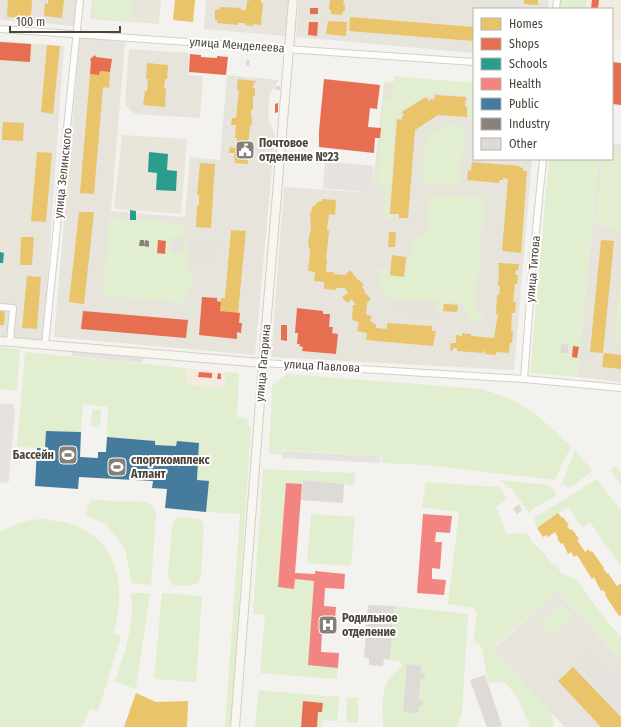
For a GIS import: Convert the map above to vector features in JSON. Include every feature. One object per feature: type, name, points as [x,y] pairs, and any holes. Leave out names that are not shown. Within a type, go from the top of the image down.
[{"type":"main road","name":"улица Гагарина","points":[[236,727],[263,363],[293,0]]},
{"type":"main road","name":"улица Павлова","points":[[0,340],[263,363]]},
{"type":"street","name":"улица Зелинского","points":[[45,345],[80,0]]},
{"type":"street","name":"улица Менделеева","points":[[0,29],[473,62]]},
{"type":"street","name":"улица Титова","points":[[524,379],[533,260],[543,160]]},
{"type":"street","points":[[0,306],[13,308],[10,341]]},
{"type":"street","name":"улица Павлова","points":[[263,363],[524,379],[621,388]]},
{"type":"shaded area","points":[[0,0],[76,0],[74,26],[0,20]]},
{"type":"shaded area","points":[[92,0],[161,0],[159,24],[90,19]]},
{"type":"shaded area","points":[[206,0],[288,0],[285,36],[204,29]]},
{"type":"shaded area","points":[[299,0],[549,0],[548,8],[473,8],[473,53],[296,37]]},
{"type":"shaded area","points":[[589,0],[621,0],[621,40],[613,39],[613,8],[588,8]]},
{"type":"shaded area","points":[[80,38],[125,42],[111,211],[185,217],[190,157],[220,160],[227,75],[279,80],[270,93],[268,117],[275,135],[255,355],[54,337]]},
{"type":"shaded area","points":[[0,41],[64,46],[43,341],[0,337]]},
{"type":"shaded area","points":[[129,49],[189,53],[188,75],[203,76],[200,118],[135,114],[125,105]]},
{"type":"shaded area","points":[[384,82],[473,90],[473,160],[532,160],[514,370],[271,357],[284,187],[372,193]]},
{"type":"shaded area","points":[[122,135],[187,139],[181,214],[114,209]]},
{"type":"shaded area","points":[[613,144],[621,144],[621,382],[577,377],[599,160],[613,160]]},
{"type":"shaded area","points":[[325,161],[374,166],[372,193],[323,188]]},
{"type":"shaded area","points":[[0,225],[14,226],[11,272],[0,272]]},
{"type":"shaded area","points":[[172,237],[184,238],[183,253],[171,252]]},
{"type":"shaded area","points":[[197,241],[217,242],[216,261],[195,260]]},
{"type":"shaded area","points":[[394,302],[408,303],[407,313],[401,312],[401,309],[393,308]]},
{"type":"shaded area","points":[[411,303],[434,304],[434,314],[410,314]]},
{"type":"shaded area","points":[[71,347],[147,353],[141,363],[72,356]]},
{"type":"shaded area","points":[[186,368],[226,372],[224,388],[187,385]]},
{"type":"shaded area","points":[[0,404],[13,404],[15,412],[9,482],[1,483],[0,483]]},
{"type":"shaded area","points":[[283,451],[380,456],[380,463],[282,458]]},
{"type":"shaded area","points":[[557,590],[621,660],[621,727],[565,727],[493,650]]},
{"type":"shaded area","points":[[590,652],[621,685],[621,713],[575,664]]},
{"type":"green space","points":[[94,0],[133,0],[131,20],[93,17]]},
{"type":"green space","points":[[560,0],[587,0],[587,8],[559,8]]},
{"type":"green space","points":[[394,76],[473,83],[473,121],[469,120],[468,96],[435,93],[426,95],[401,111],[396,118],[388,214],[395,216],[394,219],[387,220],[384,215],[385,190],[377,181],[383,101],[391,97]]},
{"type":"green space","points":[[446,125],[465,127],[459,186],[422,182],[426,138]]},
{"type":"green space","points":[[613,148],[618,149],[621,160],[621,231],[595,224],[602,160],[613,160]]},
{"type":"green space","points":[[549,160],[599,160],[577,377],[530,372]]},
{"type":"green space","points":[[430,194],[484,198],[476,309],[483,313],[482,319],[479,321],[470,321],[463,303],[444,302],[442,304],[442,314],[437,310],[438,303],[434,300],[392,300],[379,285],[379,268],[389,269],[389,276],[406,278],[408,256],[413,254],[414,236],[428,234]]},
{"type":"green space","points":[[110,217],[184,224],[192,285],[182,303],[102,295]]},
{"type":"green space","points":[[621,263],[621,339],[615,343]]},
{"type":"green space","points":[[0,347],[20,349],[17,391],[0,389]]},
{"type":"green space","points":[[25,352],[186,368],[187,385],[224,388],[226,372],[239,373],[237,417],[248,419],[247,426],[251,427],[231,727],[225,727],[240,514],[206,512],[209,482],[197,480],[199,443],[177,441],[176,446],[155,445],[155,441],[107,437],[108,407],[83,404],[81,432],[46,431],[45,448],[17,447]]},
{"type":"green space","points":[[287,374],[481,389],[505,397],[526,408],[571,446],[555,480],[426,465],[382,463],[381,456],[282,450],[281,455],[269,454],[272,385]]},
{"type":"green space","points":[[92,409],[101,410],[100,427],[91,427]]},
{"type":"green space","points":[[575,450],[592,471],[571,487],[567,487],[562,483]]},
{"type":"green space","points":[[615,466],[621,473],[621,484],[610,470]]},
{"type":"green space","points":[[263,469],[355,473],[354,487],[344,484],[303,480],[302,484],[286,483],[278,587],[294,589],[295,579],[314,581],[308,665],[338,668],[337,679],[260,673],[265,615],[253,614]]},
{"type":"green space","points":[[597,479],[621,511],[621,567],[590,522],[582,527],[568,507],[537,528],[534,518]]},
{"type":"green space","points":[[498,480],[549,485],[555,491],[556,495],[550,500],[535,507],[529,513],[512,489]]},
{"type":"green space","points":[[426,482],[500,487],[507,499],[496,507],[507,534],[520,533],[529,535],[532,542],[545,554],[551,563],[557,566],[561,573],[578,581],[602,615],[621,637],[621,660],[557,590],[493,649],[552,712],[554,727],[530,727],[520,703],[509,687],[504,682],[488,683],[482,648],[478,643],[473,643],[477,614],[475,608],[448,604],[459,512],[422,507]]},
{"type":"green space","points":[[92,500],[147,502],[153,506],[156,514],[151,585],[131,583],[125,549],[106,524],[86,516],[88,504]]},
{"type":"green space","points":[[311,514],[355,517],[351,566],[307,563]]},
{"type":"green space","points":[[180,517],[198,519],[204,523],[201,577],[196,584],[180,586],[171,583],[168,577],[172,525],[174,520]]},
{"type":"green space","points":[[43,519],[75,525],[93,535],[104,546],[112,559],[117,572],[119,603],[113,633],[121,637],[98,711],[90,709],[82,727],[0,727],[0,533],[20,523]]},
{"type":"green space","points":[[131,593],[150,593],[136,689],[115,682],[131,627]]},
{"type":"green space","points":[[162,593],[202,596],[196,682],[154,679]]},
{"type":"green space","points":[[562,604],[573,616],[552,635],[541,623]]},
{"type":"green space","points":[[394,606],[468,614],[462,713],[457,727],[383,727],[383,701],[385,687],[394,673],[402,667],[401,662],[390,660]]},
{"type":"green space","points":[[259,690],[339,697],[337,721],[323,720],[322,727],[317,727],[318,712],[322,712],[323,703],[304,701],[301,727],[255,727]]},
{"type":"green space","points":[[347,697],[358,698],[358,723],[346,722]]},
{"type":"building: Homes","points":[[8,0],[32,0],[31,18],[7,17]]},
{"type":"building: Homes","points":[[48,0],[64,0],[62,18],[44,16],[45,3],[48,4]]},
{"type":"building: Homes","points":[[175,0],[195,0],[193,22],[173,20]]},
{"type":"building: Homes","points":[[261,0],[261,3],[263,3],[261,25],[253,24],[253,26],[245,25],[245,23],[238,23],[238,25],[217,23],[217,20],[215,20],[215,10],[220,9],[220,7],[241,8],[241,10],[246,10],[247,1]]},
{"type":"building: Homes","points":[[330,0],[344,0],[343,4],[345,5],[345,11],[343,11],[342,15],[331,14],[331,10],[329,10]]},
{"type":"building: Homes","points":[[524,0],[538,0],[538,5],[524,4]]},
{"type":"building: Homes","points":[[350,17],[473,27],[473,41],[349,31]]},
{"type":"building: Homes","points":[[328,21],[347,22],[346,36],[326,34]]},
{"type":"building: Homes","points":[[47,45],[60,46],[53,114],[41,112]]},
{"type":"building: Homes","points":[[147,63],[168,65],[167,79],[165,79],[164,88],[166,88],[165,107],[143,105],[145,91],[147,91]]},
{"type":"building: Homes","points":[[100,71],[110,72],[109,88],[103,87],[94,194],[80,193],[90,74],[99,75]]},
{"type":"building: Homes","points":[[238,79],[256,81],[255,83],[254,82],[253,88],[255,88],[255,96],[253,96],[253,110],[251,110],[252,125],[250,125],[248,145],[250,145],[249,154],[247,154],[248,164],[235,163],[234,153],[229,153],[230,147],[235,148],[237,138],[235,138],[236,125],[231,125],[232,118],[236,118],[239,90],[237,90]]},
{"type":"building: Homes","points":[[435,95],[466,97],[465,106],[467,107],[467,117],[438,115],[415,130],[408,218],[399,218],[399,214],[390,214],[397,119],[402,120],[404,115],[402,112],[426,97],[429,101],[431,99],[434,100]]},
{"type":"building: Homes","points":[[3,122],[24,123],[23,141],[2,140]]},
{"type":"building: Homes","points":[[37,152],[52,153],[46,222],[31,221]]},
{"type":"building: Homes","points":[[472,162],[519,166],[523,168],[523,171],[527,171],[521,253],[502,251],[508,179],[503,178],[503,180],[500,180],[499,183],[467,180],[468,170],[471,171]]},
{"type":"building: Homes","points":[[200,163],[215,164],[211,228],[196,227],[197,206],[199,206],[199,195],[197,195]]},
{"type":"building: Homes","points":[[322,199],[336,200],[335,215],[329,214],[327,229],[329,231],[326,272],[334,272],[334,274],[345,275],[350,270],[364,285],[362,287],[365,291],[364,292],[371,299],[367,303],[366,315],[370,315],[372,318],[370,320],[376,324],[376,328],[387,329],[387,323],[432,326],[432,331],[436,331],[433,346],[366,340],[367,333],[357,331],[359,322],[352,320],[353,305],[356,305],[352,299],[347,303],[342,297],[348,293],[345,288],[336,288],[336,290],[324,289],[324,282],[314,281],[315,272],[308,271],[310,252],[308,243],[311,228],[310,214],[313,206],[315,206],[317,202],[322,201]]},
{"type":"building: Homes","points":[[79,212],[94,212],[84,304],[69,302]]},
{"type":"building: Homes","points":[[231,230],[246,231],[238,313],[220,311],[221,298],[225,298]]},
{"type":"building: Homes","points":[[389,232],[396,232],[395,247],[388,247]]},
{"type":"building: Homes","points":[[21,237],[34,237],[32,265],[20,265]]},
{"type":"building: Homes","points":[[601,240],[614,241],[603,353],[590,352]]},
{"type":"building: Homes","points":[[392,255],[406,257],[404,277],[390,275]]},
{"type":"building: Homes","points":[[498,263],[519,264],[515,275],[518,275],[517,284],[515,284],[513,302],[516,302],[515,313],[512,313],[511,331],[513,331],[509,353],[496,352],[496,355],[485,354],[485,351],[483,353],[457,351],[457,348],[453,348],[452,351],[450,350],[451,343],[456,343],[456,335],[462,336],[462,333],[471,334],[471,336],[494,338],[498,314],[496,314],[497,295],[499,295],[500,286],[498,286]]},
{"type":"building: Homes","points":[[27,276],[41,277],[37,329],[22,328]]},
{"type":"building: Homes","points":[[444,304],[458,305],[457,312],[443,311]]},
{"type":"building: Homes","points":[[0,310],[5,311],[4,325],[0,325]]},
{"type":"building: Homes","points":[[604,353],[621,355],[621,369],[602,367]]},
{"type":"building: Homes","points":[[558,513],[562,518],[563,517],[569,525],[567,526],[570,530],[572,529],[579,539],[577,540],[585,552],[589,549],[590,552],[592,551],[617,586],[621,583],[621,615],[619,616],[605,595],[606,594],[603,590],[601,591],[594,577],[592,579],[577,555],[574,557],[571,552],[568,554],[563,543],[561,544],[557,538],[558,537],[555,532],[548,537],[546,535],[543,537],[537,528]]},
{"type":"building: Homes","points":[[573,667],[621,717],[621,727],[601,727],[558,681]]},
{"type":"building: Homes","points":[[136,693],[156,702],[188,701],[187,727],[124,727]]},
{"type":"building: Shops","points":[[592,0],[599,0],[598,8],[591,8]]},
{"type":"building: Shops","points":[[310,8],[318,8],[318,14],[310,14]]},
{"type":"building: Shops","points":[[309,22],[318,22],[317,36],[308,35]]},
{"type":"building: Shops","points":[[0,42],[31,44],[30,62],[0,60]]},
{"type":"building: Shops","points":[[190,54],[201,55],[201,57],[228,57],[226,75],[189,72]]},
{"type":"building: Shops","points":[[95,55],[96,57],[112,59],[110,72],[100,71],[99,75],[90,74],[90,59]]},
{"type":"building: Shops","points":[[613,62],[621,63],[621,105],[613,104]]},
{"type":"building: Shops","points":[[324,79],[380,85],[377,109],[370,108],[368,127],[381,128],[380,138],[375,138],[374,153],[319,147]]},
{"type":"building: Shops","points":[[278,103],[278,112],[275,113],[275,104]]},
{"type":"building: Shops","points":[[158,240],[166,241],[165,254],[157,253]]},
{"type":"building: Shops","points":[[202,297],[217,298],[217,301],[221,302],[220,311],[240,313],[239,323],[242,323],[241,333],[237,332],[237,339],[199,335]]},
{"type":"building: Shops","points":[[297,308],[323,311],[323,314],[330,314],[329,327],[333,327],[332,333],[338,334],[336,354],[302,351],[303,347],[299,346],[300,344],[297,344],[298,333],[295,333]]},
{"type":"building: Shops","points":[[83,311],[188,320],[186,338],[81,329]]},
{"type":"building: Shops","points":[[281,325],[287,325],[287,341],[281,340]]},
{"type":"building: Shops","points":[[573,346],[579,347],[577,358],[572,357]]},
{"type":"building: Shops","points":[[199,372],[212,373],[212,378],[198,377]]},
{"type":"building: Shops","points":[[218,373],[221,374],[221,379],[217,379]]},
{"type":"building: Shops","points":[[303,701],[323,703],[322,712],[318,712],[317,727],[301,727]]},
{"type":"building: Schools","points":[[149,152],[168,154],[167,170],[177,171],[176,191],[156,190],[157,173],[148,172]]},
{"type":"building: Schools","points":[[130,210],[136,211],[136,220],[130,220]]},
{"type":"building: Schools","points":[[0,252],[4,253],[3,263],[0,263]]},
{"type":"building: Health","points":[[286,483],[302,484],[295,573],[315,574],[315,571],[345,574],[344,589],[325,588],[324,606],[336,607],[334,633],[322,632],[321,652],[339,653],[338,668],[308,665],[314,581],[295,579],[294,589],[278,587]]},
{"type":"building: Health","points":[[423,514],[452,516],[450,533],[436,532],[435,542],[442,542],[440,569],[432,568],[432,579],[446,580],[444,595],[417,593]]},
{"type":"building: Public","name":"спорткомплекс Атлант","points":[[46,431],[81,432],[80,457],[98,458],[98,452],[106,452],[107,437],[155,441],[155,445],[176,446],[177,441],[199,443],[197,480],[209,481],[206,512],[165,508],[167,489],[152,488],[153,481],[79,477],[78,489],[35,486],[37,448],[45,448]]},
{"type":"building: Industry","points":[[140,240],[144,240],[144,246],[139,246]]},
{"type":"building: Industry","points":[[145,240],[149,241],[149,247],[144,246]]},
{"type":"building: Other","points":[[246,60],[250,60],[249,66],[246,66]]},
{"type":"building: Other","points":[[275,86],[280,86],[280,90],[275,90]]},
{"type":"building: Other","points":[[561,344],[568,345],[568,353],[561,353]]},
{"type":"building: Other","points":[[303,480],[344,484],[343,503],[301,500]]},
{"type":"building: Other","points":[[519,504],[522,510],[517,514],[513,509]]},
{"type":"building: Other","points":[[368,605],[394,606],[390,660],[384,659],[383,666],[369,665],[369,658],[364,658]]},
{"type":"building: Other","points":[[407,664],[421,666],[421,673],[425,673],[424,679],[420,678],[419,700],[423,700],[423,706],[419,706],[418,713],[403,712]]},
{"type":"building: Other","points":[[485,675],[502,726],[487,727],[470,680]]},
{"type":"place","name":"Почтовое отделение №23","points":[[245,150]]},
{"type":"place","name":"Бассейн","points":[[68,455]]},
{"type":"place","name":"спорткомплекс Атлант","points":[[117,467]]},
{"type":"place","name":"Родильное отделение","points":[[328,625]]}]
